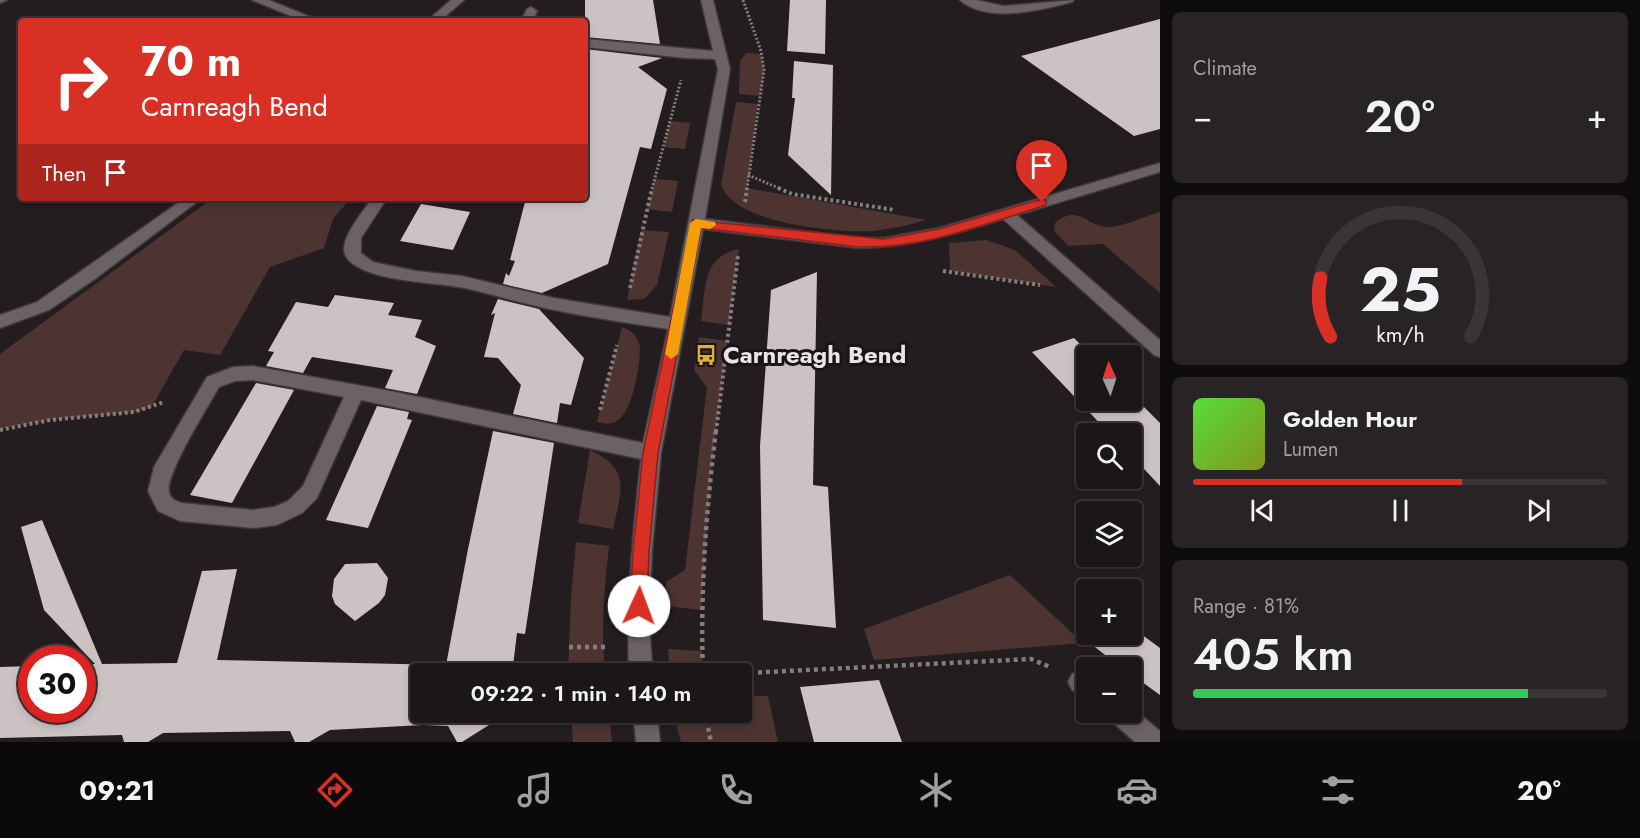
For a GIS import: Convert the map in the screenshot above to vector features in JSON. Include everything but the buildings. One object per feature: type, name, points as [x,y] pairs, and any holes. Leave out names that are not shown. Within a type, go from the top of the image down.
[{"type":"street","points":[[258,0],[306,18]]},
{"type":"street","points":[[437,18],[458,0]]},
{"type":"street","points":[[640,663],[638,624],[641,551],[651,453],[724,69],[707,0]]},
{"type":"street","points":[[966,0],[986,7],[1009,11],[1068,0]]},
{"type":"street","points":[[588,44],[686,54],[721,55]]},
{"type":"street","points":[[696,223],[859,243],[884,243],[940,233],[1160,167]]},
{"type":"street","points":[[0,322],[43,306],[191,201]]},
{"type":"street","points":[[378,201],[354,238],[353,255],[368,266],[416,277],[472,284],[554,304],[677,324]]},
{"type":"street","points":[[1006,214],[1160,350]]},
{"type":"street","points":[[355,392],[310,492],[295,507],[277,516],[253,519],[180,512],[165,505],[158,491],[161,472],[213,382],[233,374],[253,373],[355,392],[651,453]]},
{"type":"street","points":[[646,723],[648,742]]},
{"type":"street","points":[[1131,723],[1154,742]]},
{"type":"path","points":[[743,0],[761,51],[764,70],[744,209]]},
{"type":"path","points":[[592,440],[625,314],[644,218],[685,66],[686,54]]},
{"type":"path","points":[[748,175],[792,194],[902,211]]},
{"type":"path","points":[[703,663],[701,618],[711,473],[739,249]]},
{"type":"path","points":[[943,271],[1097,294]]},
{"type":"path","points":[[0,430],[50,420],[134,412],[152,408],[213,382]]},
{"type":"path","points":[[752,673],[1031,658],[1076,680]]},
{"type":"path","points":[[707,723],[711,742]]},
{"type":"shaded area","points":[[746,53],[761,54],[764,70],[760,96],[739,94],[740,61]]},
{"type":"shaded area","points":[[736,102],[758,104],[747,188],[927,220],[873,231],[836,230],[789,223],[746,209],[730,198],[721,185]]},
{"type":"shaded area","points":[[670,121],[690,123],[685,149],[664,147]]},
{"type":"shaded area","points":[[655,179],[678,181],[672,212],[647,209]]},
{"type":"shaded area","points":[[209,201],[348,201],[333,219],[324,248],[270,267],[220,355],[184,350],[151,408],[134,412],[50,420],[0,429],[0,354]]},
{"type":"shaded area","points":[[1160,212],[1160,293],[1103,244],[1069,246],[1054,231],[1055,223],[1070,215],[1077,215],[1101,226],[1114,227]]},
{"type":"shaded area","points":[[641,230],[669,232],[657,285],[644,299],[627,300]]},
{"type":"shaded area","points":[[986,240],[1015,250],[1056,287],[950,271],[949,243]]},
{"type":"shaded area","points":[[739,249],[729,325],[701,321],[705,286],[712,267],[727,253]]},
{"type":"shaded area","points":[[622,327],[634,334],[637,339],[640,347],[639,365],[631,400],[626,409],[615,422],[606,424],[597,422]]},
{"type":"shaded area","points":[[699,337],[727,341],[711,473],[701,610],[666,606],[666,582],[685,570],[707,387],[694,370]]},
{"type":"shaded area","points":[[590,450],[612,465],[618,474],[620,493],[613,529],[578,523]]},
{"type":"shaded area","points":[[576,542],[609,546],[604,610],[604,663],[568,663]]},
{"type":"shaded area","points":[[1010,575],[1076,636],[1076,644],[874,660],[864,629]]},
{"type":"shaded area","points":[[668,649],[702,651],[703,663],[669,663]]},
{"type":"shaded area","points":[[752,696],[768,696],[778,742],[681,742],[676,723],[752,723]]},
{"type":"shaded area","points":[[572,723],[610,723],[612,742],[573,742]]},
{"type":"slow traffic","points":[[671,354],[696,223],[710,225]]},
{"type":"place","name":"Carnreagh Bend","points":[[706,355]]},
{"type":"route","points":[[639,606],[641,551],[651,453],[696,223],[859,243],[884,243],[940,233],[1042,202]]}]
